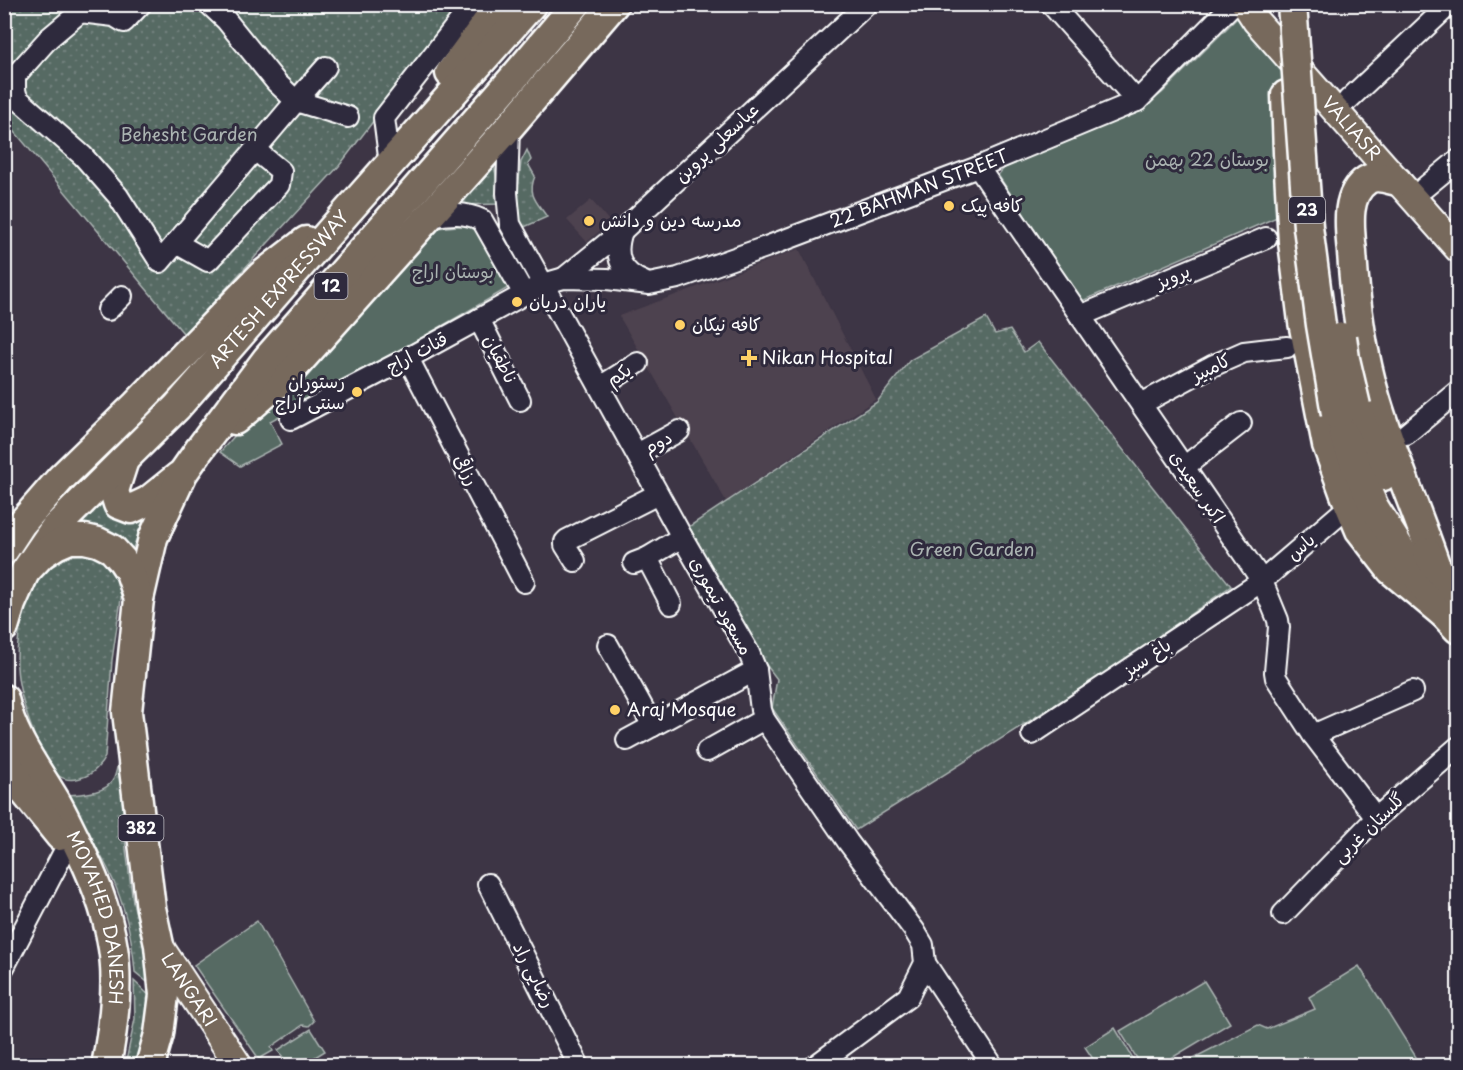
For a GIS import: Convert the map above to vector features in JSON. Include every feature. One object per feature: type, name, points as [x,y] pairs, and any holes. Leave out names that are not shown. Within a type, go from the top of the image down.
[{"type":"highway","points":[[390,164],[456,63],[500,4]]},
{"type":"highway","name":"ARTESH EXPRESSWAY","points":[[25,572],[55,528],[177,407],[532,4]]},
{"type":"highway","name":"ARTESH EXPRESSWAY","points":[[159,945],[151,908],[128,712],[139,599],[153,538],[191,461],[267,359],[576,4]]},
{"type":"highway","points":[[125,458],[114,491],[118,504],[131,509],[148,501],[287,375],[509,127],[614,4]]},
{"type":"highway","name":"23","points":[[1292,4],[1308,227],[1321,325],[1346,410],[1358,471],[1374,507],[1419,579],[1454,612]]},
{"type":"highway","name":"23","points":[[1310,4],[1327,226],[1345,359],[1346,410],[1365,433],[1393,501],[1436,567],[1454,612]]},
{"type":"highway","points":[[1291,46],[1287,153],[1293,242],[1303,322],[1327,445],[1360,530],[1391,570],[1454,612]]},
{"type":"highway","points":[[509,127],[517,74],[571,55]]},
{"type":"highway","points":[[1411,185],[1380,177],[1368,179],[1356,190],[1349,214],[1362,340],[1376,398],[1436,567]]},
{"type":"highway","points":[[4,550],[21,524],[61,478],[136,405],[262,275],[347,213]]},
{"type":"highway","points":[[4,627],[10,604],[25,572],[42,554],[70,539],[85,538],[112,549],[130,572],[139,599]]},
{"type":"highway","name":"MOVAHED DANESH","points":[[4,699],[15,731],[56,801],[90,869],[105,909],[114,949],[115,986],[106,1065]]},
{"type":"highway","points":[[4,757],[22,789],[67,846],[90,869]]},
{"type":"highway","name":"382","points":[[150,1065],[159,1034],[164,995],[159,945]]},
{"type":"main road","name":"VALIASR","points":[[1245,4],[1256,21],[1291,46],[1348,100],[1458,249]]},
{"type":"main road","name":"VALIASR","points":[[1258,4],[1269,10],[1291,46],[1411,185],[1458,226]]},
{"type":"main road","name":"LANGARI","points":[[159,945],[239,1065]]},
{"type":"street","points":[[141,4],[124,22],[114,16],[80,12],[49,38],[15,76],[15,90],[11,94],[83,156],[118,196],[160,262],[326,67]]},
{"type":"street","points":[[209,4],[226,20],[276,82],[296,101],[348,117]]},
{"type":"street","points":[[390,164],[384,118],[473,4]]},
{"type":"street","name":"عباسعلی پروین","points":[[564,278],[622,231],[867,4]]},
{"type":"street","name":"22 BAHMAN STREET","points":[[564,278],[607,279],[649,284],[678,278],[978,167],[1137,100],[1233,4]]},
{"type":"street","points":[[1348,100],[1450,4]]},
{"type":"street","points":[[1054,5],[1137,100]]},
{"type":"street","name":"مسعود تیموری","points":[[509,127],[507,193],[510,224],[658,494],[749,653],[756,670],[764,719],[848,842],[914,930],[922,945],[925,963],[993,1065]]},
{"type":"street","points":[[176,243],[208,261],[279,185],[281,171],[255,150]]},
{"type":"street","points":[[1411,185],[1458,160]]},
{"type":"street","name":"اکبر سعیدی","points":[[978,167],[1262,581],[1278,620],[1276,678],[1313,735],[1376,818]]},
{"type":"street","points":[[428,217],[455,213],[470,215],[482,220],[524,294]]},
{"type":"street","points":[[622,231],[618,244],[621,265],[638,280],[649,284]]},
{"type":"street","name":"پرویز","points":[[1080,316],[1266,238]]},
{"type":"street","name":"قنات اراج","points":[[291,419],[543,284],[564,278]]},
{"type":"street","points":[[108,310],[122,296]]},
{"type":"street","name":"ناطقیان","points":[[479,319],[520,400]]},
{"type":"street","name":"کامبیز","points":[[1141,404],[1212,366],[1244,352],[1287,347]]},
{"type":"street","name":"رزاقی","points":[[408,358],[524,582]]},
{"type":"street","name":"یکم","points":[[600,387],[638,363]]},
{"type":"street","points":[[1406,434],[1458,391]]},
{"type":"street","points":[[1184,467],[1241,423]]},
{"type":"street","name":"دوم","points":[[636,454],[679,431]]},
{"type":"street","points":[[575,561],[565,544],[567,540],[658,494]]},
{"type":"street","name":"یاس","points":[[1262,581],[1340,514]]},
{"type":"street","points":[[671,604],[640,561],[682,537]]},
{"type":"street","name":"باغ سبز","points":[[1032,734],[1262,581]]},
{"type":"street","points":[[1454,612],[1458,640]]},
{"type":"street","points":[[608,645],[653,726]]},
{"type":"street","points":[[627,740],[756,670]]},
{"type":"street","points":[[1313,735],[1413,691]]},
{"type":"street","points":[[707,751],[764,719]]},
{"type":"street","name":"گلستان غربی","points":[[1283,914],[1376,818],[1458,747]]},
{"type":"street","points":[[4,967],[67,846]]},
{"type":"street","name":"رضایی راد","points":[[488,884],[579,1065]]},
{"type":"street","points":[[815,1065],[909,997],[925,963]]},
{"type":"shaded area","name":"مدرسه دین و دانش","points":[[591,200],[610,222],[587,242],[567,220]]},
{"type":"shaded area","name":"Nikan Hospital","points":[[799,249],[876,399],[726,501],[619,316]]},
{"type":"green space","name":"Behesht Garden","points":[[4,5],[462,5],[339,166],[184,334],[5,120]]},
{"type":"green space","name":"بوستان 22 بهمن","points":[[1239,16],[1283,66],[1291,211],[1082,301],[998,175],[1006,166],[1137,111],[1162,93]]},
{"type":"green space","points":[[527,150],[531,160],[528,164],[535,176],[533,193],[547,217],[522,228],[515,215],[521,162]]},
{"type":"green space","points":[[494,162],[500,204],[456,205]]},
{"type":"green space","name":"بوستان اراج","points":[[468,225],[477,230],[508,288],[371,367],[270,421],[282,444],[240,466],[220,452],[436,228]]},
{"type":"green space","name":"Green Garden","points":[[986,318],[995,334],[1010,330],[1024,352],[1038,342],[1231,586],[1104,674],[856,830],[772,708],[777,679],[758,654],[684,530],[877,402],[910,360]]},
{"type":"green space","points":[[105,490],[148,509],[131,553],[72,526]]},
{"type":"green space","points":[[69,551],[101,555],[122,580],[112,660],[105,757],[94,771],[85,777],[74,779],[64,778],[55,773],[43,755],[24,707],[17,667],[18,639],[30,597],[44,572]]},
{"type":"green space","points":[[119,755],[126,849],[133,902],[157,990],[135,972],[128,927],[120,898],[97,848],[66,795],[93,792],[106,787],[114,778]]},
{"type":"green space","points":[[257,921],[314,1021],[309,1026],[303,1025],[271,1047],[273,1051],[259,1059],[194,965]]},
{"type":"green space","points":[[1359,966],[1421,1065],[1180,1065],[1258,1025],[1267,1029],[1315,1009],[1309,997]]},
{"type":"green space","points":[[134,981],[155,1001],[136,1065],[125,1066],[135,1019]]},
{"type":"green space","points":[[1204,981],[1230,1023],[1160,1065],[1141,1065],[1120,1031]]},
{"type":"green space","points":[[1115,1028],[1137,1065],[1097,1065],[1085,1047]]},
{"type":"green space","points":[[311,1029],[325,1051],[302,1065],[288,1065],[278,1050]]},
{"type":"place","name":"کافه پیک","points":[[949,206]]},
{"type":"place","name":"مدرسه دین و دانش","points":[[589,221]]},
{"type":"place","name":"یاران دریان","points":[[517,302]]},
{"type":"place","name":"کافه نیکان","points":[[680,325]]},
{"type":"place","name":"Nikan Hospital","points":[[749,358]]},
{"type":"place","name":"رستوران سنتی آراج","points":[[357,392]]},
{"type":"place","name":"Araj Mosque","points":[[615,710]]}]
